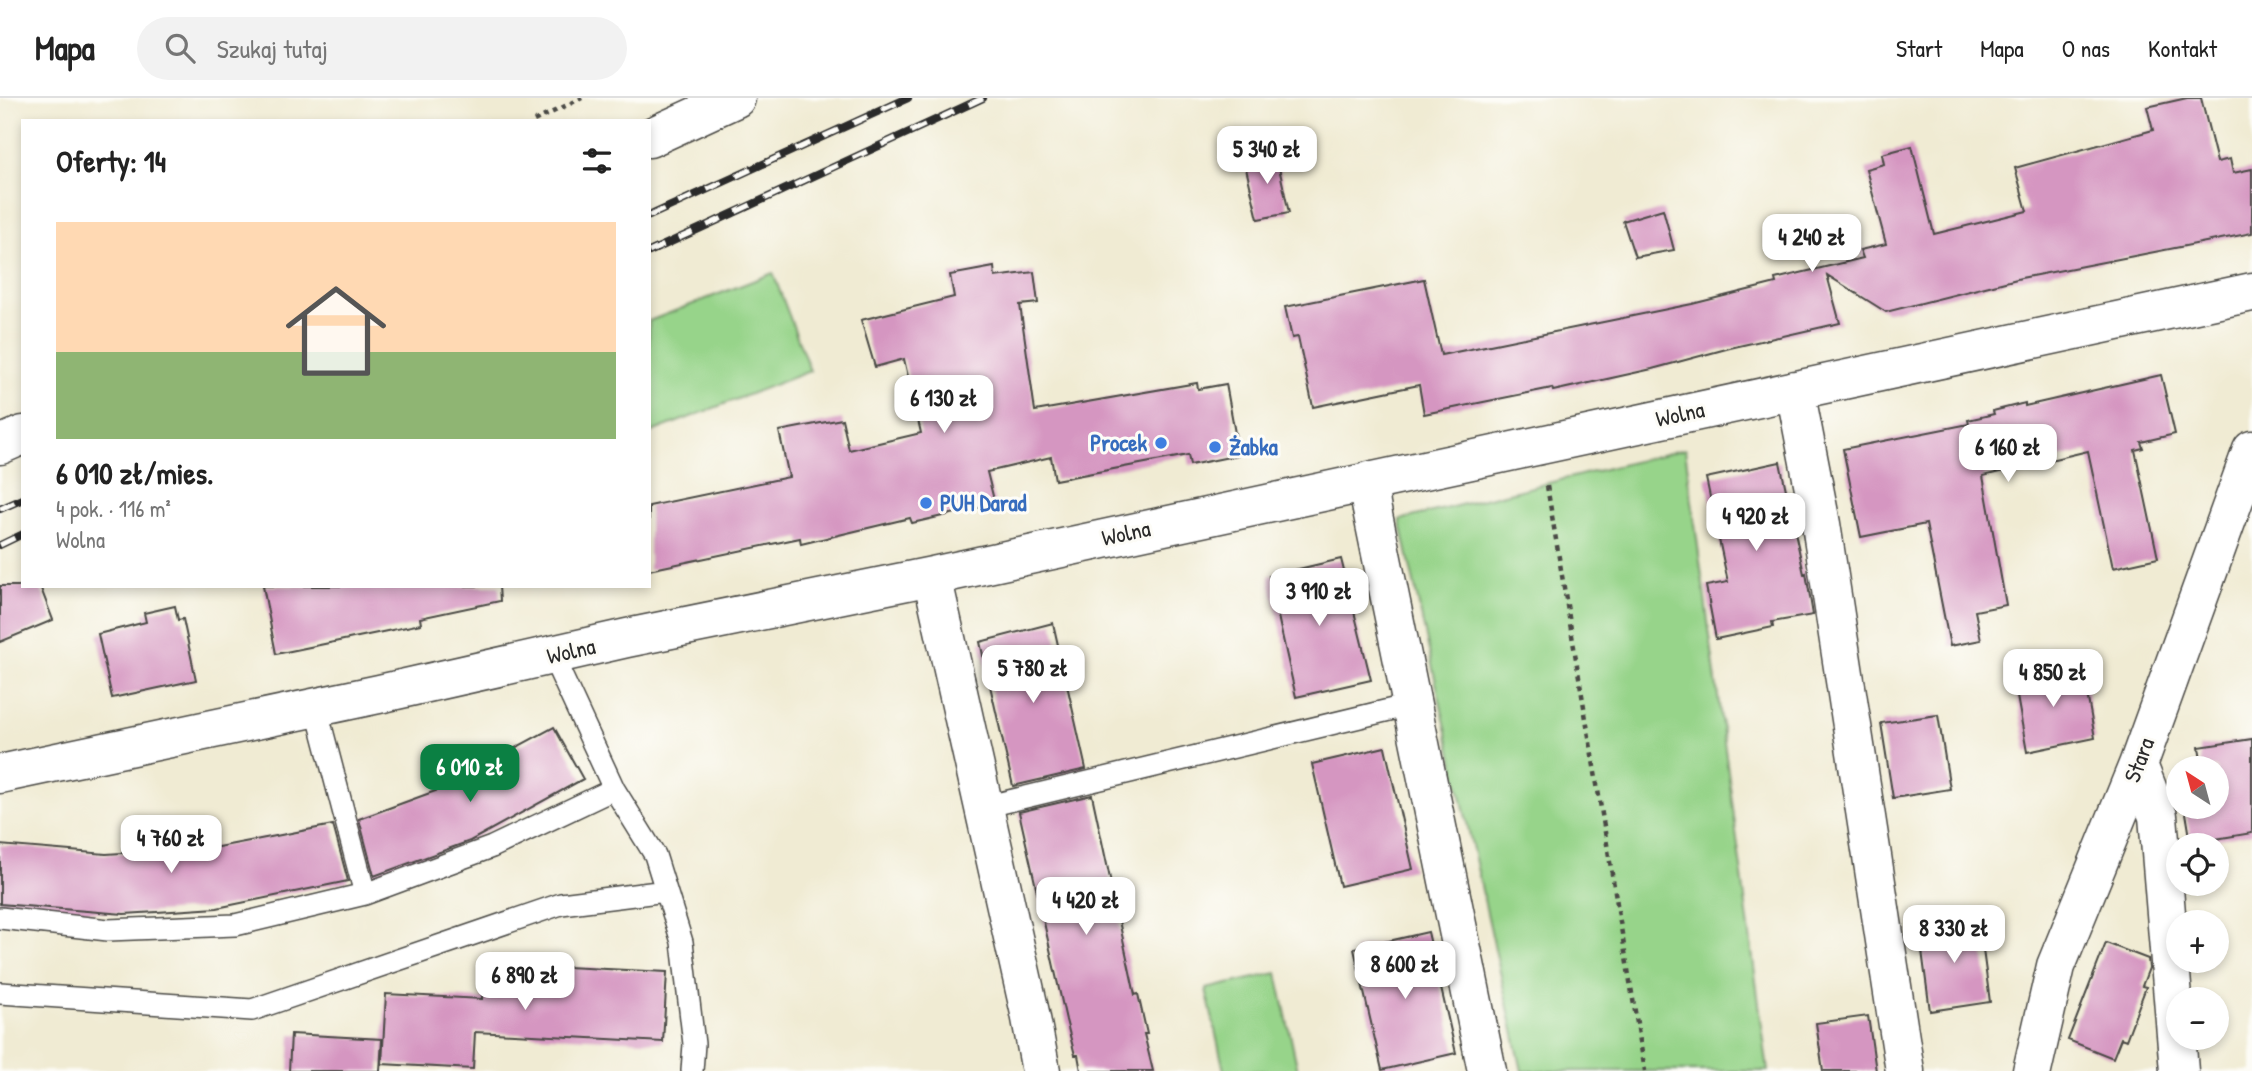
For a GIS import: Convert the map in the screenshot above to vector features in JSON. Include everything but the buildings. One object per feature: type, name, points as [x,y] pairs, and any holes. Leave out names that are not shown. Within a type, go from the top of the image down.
[{"type":"street","points":[[651,137],[736,98]]},
{"type":"street","name":"Wolna","points":[[0,774],[2252,292]]},
{"type":"street","points":[[1795,390],[1821,524],[1905,1071]]},
{"type":"street","points":[[0,444],[21,436]]},
{"type":"street","name":"Stara","points":[[2032,1071],[2056,967],[2138,765],[2252,450]]},
{"type":"street","points":[[1369,481],[1371,505],[1410,705],[1487,1071]]},
{"type":"street","points":[[932,576],[1041,1071]]},
{"type":"street","points":[[2138,765],[2158,816],[2179,1071]]},
{"type":"lane","points":[[552,655],[614,789],[655,855],[682,942],[694,1044],[692,1071]]},
{"type":"lane","points":[[984,807],[1410,705]]},
{"type":"lane","points":[[316,707],[365,894]]},
{"type":"lane","points":[[0,918],[108,930],[235,925],[365,894],[492,847],[614,789]]},
{"type":"lane","points":[[0,993],[252,1010],[561,904],[666,891]]},
{"type":"path","points":[[538,119],[582,98]]},
{"type":"path","points":[[1547,486],[1645,1071]]},
{"type":"green space","points":[[773,273],[810,371],[651,432],[651,320]]},
{"type":"green space","points":[[1685,449],[1768,1071],[1522,1071],[1400,520]]},
{"type":"green space","points":[[1277,973],[1298,1071],[1224,1071],[1206,989]]},
{"type":"railway","points":[[651,215],[908,98]]},
{"type":"railway","points":[[651,251],[983,98]]},
{"type":"railway","points":[[0,509],[21,500]]},
{"type":"railway","points":[[0,545],[21,535]]},
{"type":"place","name":"Procek","points":[[1161,443]]},
{"type":"place","name":"Żabka","points":[[1215,447]]},
{"type":"place","name":"PUH Darad","points":[[926,503]]}]
